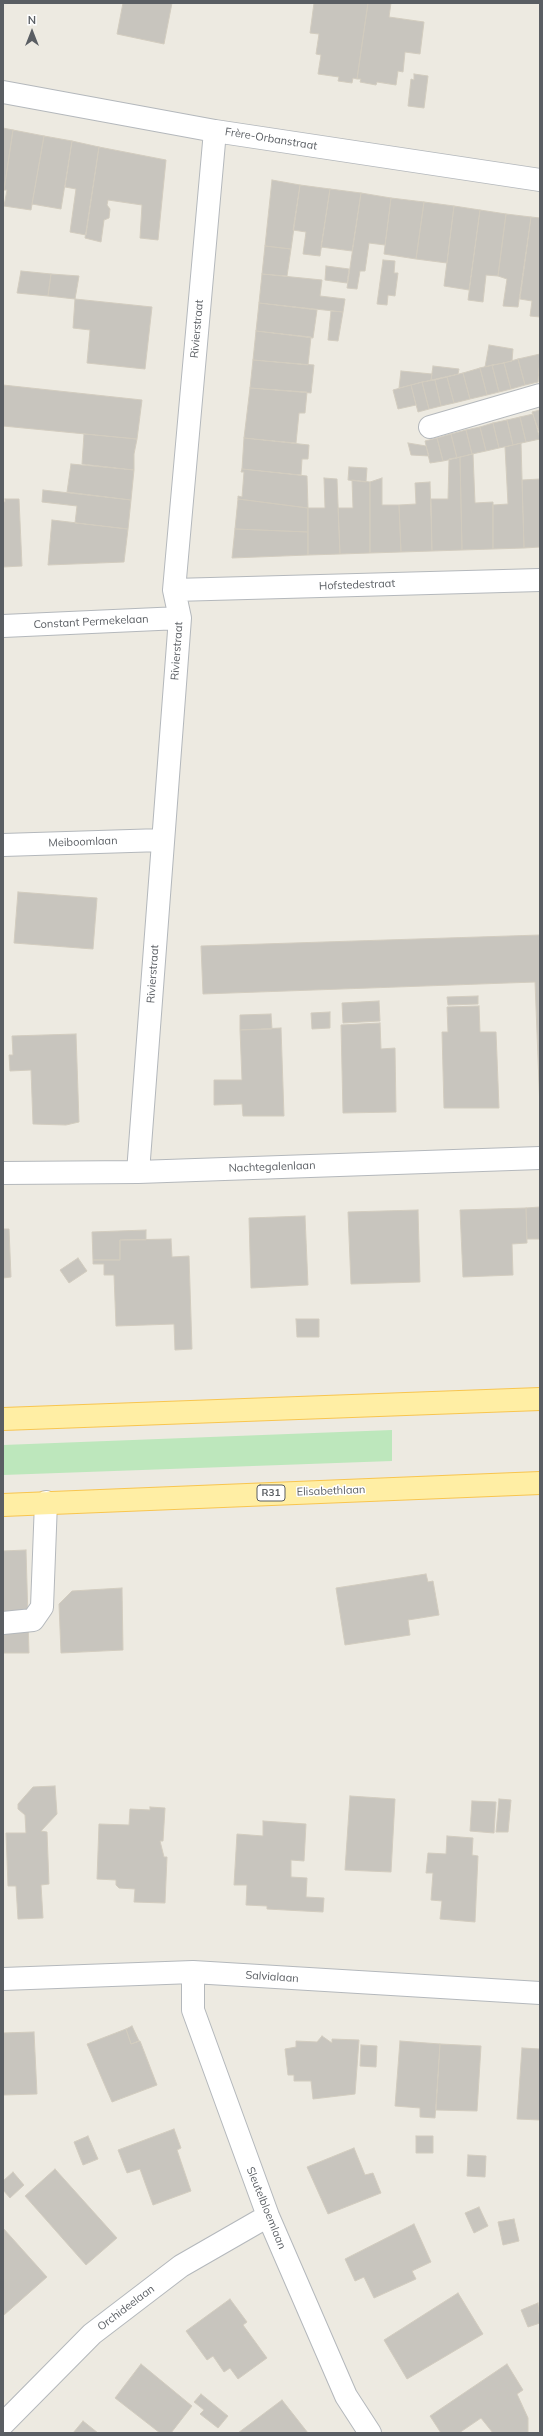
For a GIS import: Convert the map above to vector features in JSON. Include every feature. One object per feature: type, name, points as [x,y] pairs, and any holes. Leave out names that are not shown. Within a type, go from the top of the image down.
[{"type":"main road","points":[[3,1419],[540,1399]]},
{"type":"main road","name":"Elisabethlaan","points":[[3,1504],[540,1482]]},
{"type":"street","name":"Frère-Orbanstraat","points":[[3,92],[215,131],[540,180]]},
{"type":"street","name":"Rivierstraat","points":[[138,1172],[180,618],[174,590],[215,131]]},
{"type":"street","points":[[430,427],[540,395]]},
{"type":"street","name":"Hofstedestraat","points":[[174,590],[540,580]]},
{"type":"street","name":"Constant Permekelaan","points":[[3,626],[180,618]]},
{"type":"street","name":"Meiboomlaan","points":[[3,845],[162,840]]},
{"type":"street","name":"Nachtegalenlaan","points":[[3,1173],[138,1172],[540,1158]]},
{"type":"street","points":[[3,1623],[33,1620],[42,1607],[46,1502]]},
{"type":"street","name":"Salvialaan","points":[[3,1979],[193,1972],[540,1993]]},
{"type":"street","name":"Sleutelbloemlaan","points":[[193,1972],[192,2010],[268,2216],[346,2396],[370,2433]]},
{"type":"street","name":"Orchideelaan","points":[[3,2424],[92,2334],[181,2266],[268,2216]]},
{"type":"green space","points":[[392,1430],[392,1461],[3,1475],[3,1445]]},
{"type":"building","points":[[123,3],[172,3],[164,44],[117,34]]},
{"type":"building","points":[[314,3],[368,3],[357,79],[353,78],[352,83],[338,81],[339,77],[318,74],[321,55],[316,54],[319,34],[310,33]]},
{"type":"building","points":[[368,3],[391,3],[389,17],[424,22],[420,54],[405,52],[403,72],[398,71],[396,85],[377,82],[376,85],[360,82],[361,79],[357,79]]},
{"type":"building","points":[[414,74],[428,76],[424,108],[408,106],[411,79],[414,80]]},
{"type":"building","points":[[3,128],[13,130],[4,190],[3,190]]},
{"type":"building","points":[[13,130],[44,136],[31,210],[4,206],[7,190],[4,190]]},
{"type":"building","points":[[44,136],[72,141],[61,209],[32,204]]},
{"type":"building","points":[[72,141],[99,147],[86,235],[70,232],[76,189],[65,187]]},
{"type":"building","points":[[99,147],[166,160],[158,240],[140,238],[142,205],[108,200],[107,205],[110,209],[109,218],[104,220],[101,242],[85,238]]},
{"type":"building","points":[[272,180],[300,185],[291,249],[265,246]]},
{"type":"building","points":[[300,185],[330,189],[320,256],[303,254],[306,232],[293,230]]},
{"type":"building","points":[[330,189],[361,193],[352,251],[321,247]]},
{"type":"building","points":[[361,193],[391,198],[385,245],[369,243],[365,271],[360,271],[357,289],[347,288]]},
{"type":"building","points":[[391,198],[424,202],[416,259],[384,254]]},
{"type":"building","points":[[424,202],[454,206],[447,263],[416,259]]},
{"type":"building","points":[[454,206],[480,210],[469,290],[444,286]]},
{"type":"building","points":[[480,210],[506,214],[498,276],[486,275],[483,302],[468,300]]},
{"type":"building","points":[[506,214],[531,217],[518,307],[503,306],[507,279],[498,276]]},
{"type":"building","points":[[531,217],[540,218],[540,317],[530,316],[532,301],[520,299]]},
{"type":"building","points":[[265,246],[291,249],[287,276],[262,274]]},
{"type":"building","points":[[383,260],[395,261],[394,273],[398,273],[395,296],[388,295],[387,305],[377,304]]},
{"type":"building","points":[[326,266],[349,269],[347,283],[325,280]]},
{"type":"building","points":[[21,271],[51,274],[48,296],[17,293]]},
{"type":"building","points":[[51,274],[79,276],[75,299],[48,296]]},
{"type":"building","points":[[262,274],[322,280],[320,296],[345,299],[343,312],[259,303]]},
{"type":"building","points":[[75,299],[152,307],[145,369],[87,363],[90,330],[73,328]]},
{"type":"building","points":[[259,303],[317,310],[313,338],[256,331]]},
{"type":"building","points":[[331,311],[343,312],[338,341],[328,340]]},
{"type":"building","points":[[256,331],[311,337],[308,365],[253,360]]},
{"type":"building","points":[[489,345],[513,349],[512,361],[485,367]]},
{"type":"building","points":[[540,354],[538,382],[525,385],[518,359]]},
{"type":"building","points":[[518,359],[525,385],[511,389],[504,363]]},
{"type":"building","points":[[253,360],[314,365],[311,393],[250,388]]},
{"type":"building","points":[[504,363],[511,389],[499,392],[492,365]]},
{"type":"building","points":[[492,365],[499,392],[487,395],[480,368]]},
{"type":"building","points":[[433,366],[459,369],[458,374],[431,380]]},
{"type":"building","points":[[480,368],[487,395],[470,399],[463,373]]},
{"type":"building","points":[[401,371],[432,374],[431,380],[399,388]]},
{"type":"building","points":[[463,373],[470,399],[454,403],[447,377]]},
{"type":"building","points":[[447,377],[454,403],[441,406],[435,380]]},
{"type":"building","points":[[435,380],[441,406],[429,409],[422,382]]},
{"type":"building","points":[[422,382],[429,409],[418,412],[411,385]]},
{"type":"building","points":[[3,385],[142,400],[137,439],[3,426]]},
{"type":"building","points":[[411,385],[416,405],[398,409],[393,390]]},
{"type":"building","points":[[250,388],[307,392],[305,413],[299,413],[296,443],[244,438]]},
{"type":"building","points":[[540,410],[540,434],[532,412]]},
{"type":"building","points":[[533,414],[540,439],[526,442],[520,417]]},
{"type":"building","points":[[520,417],[526,442],[513,445],[507,420]]},
{"type":"building","points":[[507,420],[513,445],[499,448],[493,423]]},
{"type":"building","points":[[493,423],[499,448],[486,451],[480,427]]},
{"type":"building","points":[[480,427],[486,451],[472,454],[466,430]]},
{"type":"building","points":[[466,430],[472,454],[457,458],[451,434]]},
{"type":"building","points":[[84,434],[137,439],[134,454],[134,470],[82,464]]},
{"type":"building","points":[[451,434],[457,458],[443,461],[437,438]]},
{"type":"building","points":[[244,438],[309,445],[308,459],[302,459],[301,475],[242,469]]},
{"type":"building","points":[[437,438],[443,461],[430,463],[425,441]]},
{"type":"building","points":[[408,443],[426,446],[429,456],[411,455]]},
{"type":"building","points":[[521,443],[524,548],[493,549],[493,505],[508,504],[505,447]]},
{"type":"building","points":[[473,454],[475,503],[493,502],[493,549],[462,550],[460,457]]},
{"type":"building","points":[[460,457],[462,550],[432,551],[431,499],[448,499],[449,459]]},
{"type":"building","points":[[71,464],[134,470],[131,500],[67,492]]},
{"type":"building","points":[[349,467],[367,468],[366,482],[348,480]]},
{"type":"building","points":[[242,469],[307,476],[308,508],[238,499],[238,496],[242,497],[244,472],[241,472]]},
{"type":"building","points":[[324,478],[337,479],[340,554],[308,555],[308,508],[325,508]]},
{"type":"building","points":[[382,478],[382,505],[399,505],[401,552],[370,553],[370,482]]},
{"type":"building","points":[[540,479],[540,547],[524,548],[522,480]]},
{"type":"building","points":[[352,480],[370,482],[370,553],[340,554],[338,508],[353,508]]},
{"type":"building","points":[[430,482],[432,551],[401,552],[399,505],[416,504],[415,483]]},
{"type":"building","points":[[43,490],[131,500],[128,529],[75,523],[77,506],[42,502]]},
{"type":"building","points":[[5,499],[19,499],[22,566],[3,567],[3,502],[5,502]]},
{"type":"building","points":[[238,499],[308,508],[308,532],[235,529]]},
{"type":"building","points":[[52,520],[128,529],[124,562],[48,565]]},
{"type":"building","points":[[235,529],[308,532],[308,555],[232,558]]},
{"type":"building","points":[[18,892],[97,898],[93,949],[14,943]]},
{"type":"building","points":[[540,935],[540,1109],[535,982],[203,994],[201,946]]},
{"type":"building","points":[[478,996],[478,1004],[448,1005],[447,997]]},
{"type":"building","points":[[379,1001],[380,1021],[343,1023],[342,1003]]},
{"type":"building","points":[[479,1006],[480,1032],[496,1032],[499,1108],[444,1108],[442,1032],[448,1032],[447,1007]]},
{"type":"building","points":[[330,1012],[330,1028],[312,1029],[311,1013]]},
{"type":"building","points":[[271,1014],[272,1029],[240,1030],[240,1015]]},
{"type":"building","points":[[380,1023],[381,1049],[395,1048],[396,1112],[343,1113],[341,1025]]},
{"type":"building","points":[[281,1028],[284,1116],[243,1116],[242,1104],[214,1105],[214,1080],[242,1080],[240,1030]]},
{"type":"building","points":[[76,1034],[79,1122],[66,1125],[33,1124],[31,1070],[10,1071],[9,1055],[13,1055],[12,1036]]},
{"type":"building","points":[[540,1207],[540,1239],[527,1239],[526,1208]]},
{"type":"building","points":[[526,1208],[527,1243],[512,1244],[513,1275],[463,1277],[460,1210]]},
{"type":"building","points":[[418,1210],[420,1282],[351,1284],[348,1212]]},
{"type":"building","points":[[305,1216],[308,1285],[251,1288],[249,1218]]},
{"type":"building","points":[[3,1229],[9,1229],[11,1277],[3,1278]]},
{"type":"building","points":[[146,1230],[146,1240],[120,1240],[120,1260],[93,1260],[92,1232]]},
{"type":"building","points":[[171,1239],[172,1257],[189,1256],[192,1349],[175,1350],[174,1324],[116,1326],[114,1275],[104,1275],[104,1264],[93,1264],[93,1260],[120,1260],[120,1240]]},
{"type":"building","points":[[78,1258],[87,1271],[69,1283],[60,1270]]},
{"type":"building","points":[[296,1319],[319,1319],[319,1337],[297,1337]]},
{"type":"building","points":[[26,1550],[29,1653],[3,1653],[3,1551]]},
{"type":"building","points":[[426,1574],[428,1582],[433,1581],[439,1615],[408,1620],[410,1635],[345,1645],[336,1588]]},
{"type":"building","points":[[122,1588],[123,1650],[61,1653],[59,1604],[72,1591]]},
{"type":"building","points":[[55,1786],[57,1814],[41,1831],[47,1832],[49,1884],[41,1885],[43,1918],[18,1919],[16,1886],[8,1886],[6,1833],[26,1833],[25,1815],[18,1809],[18,1804],[33,1787]]},
{"type":"building","points":[[350,1796],[395,1799],[391,1872],[345,1870]]},
{"type":"building","points":[[499,1799],[511,1800],[508,1832],[496,1832]]},
{"type":"building","points":[[472,1801],[496,1802],[494,1833],[470,1831]]},
{"type":"building","points":[[150,1807],[165,1808],[163,1841],[160,1841],[164,1857],[167,1857],[165,1903],[134,1902],[135,1889],[119,1888],[116,1885],[116,1880],[97,1879],[99,1824],[129,1825],[130,1809],[150,1810]]},
{"type":"building","points":[[263,1821],[306,1824],[304,1861],[291,1860],[291,1877],[307,1878],[306,1897],[324,1898],[323,1912],[267,1909],[267,1906],[246,1905],[247,1885],[234,1885],[237,1834],[263,1836]]},
{"type":"building","points":[[447,1836],[473,1838],[472,1855],[478,1856],[475,1922],[440,1919],[442,1901],[431,1900],[433,1873],[426,1873],[428,1853],[446,1854]]},
{"type":"building","points":[[132,2026],[139,2041],[131,2044],[126,2029]]},
{"type":"building","points":[[126,2029],[131,2044],[140,2041],[157,2085],[112,2102],[87,2044]]},
{"type":"building","points":[[34,2032],[37,2094],[3,2095],[3,2033]]},
{"type":"building","points":[[322,2036],[332,2043],[332,2039],[359,2040],[355,2094],[313,2099],[311,2081],[294,2081],[294,2075],[288,2075],[285,2049],[296,2047],[296,2041],[317,2042]]},
{"type":"building","points":[[400,2041],[440,2044],[435,2118],[420,2117],[420,2108],[395,2106]]},
{"type":"building","points":[[440,2044],[481,2046],[477,2111],[436,2110]]},
{"type":"building","points":[[361,2045],[377,2046],[376,2067],[360,2066]]},
{"type":"building","points":[[522,2048],[540,2049],[540,2120],[517,2119]]},
{"type":"building","points":[[174,2129],[181,2148],[177,2150],[191,2191],[153,2205],[140,2169],[127,2173],[118,2150]]},
{"type":"building","points":[[88,2136],[98,2159],[83,2165],[74,2142]]},
{"type":"building","points":[[416,2136],[433,2136],[433,2153],[416,2153]]},
{"type":"building","points":[[354,2148],[365,2175],[373,2173],[381,2193],[328,2214],[307,2167]]},
{"type":"building","points":[[468,2155],[486,2156],[485,2177],[467,2176]]},
{"type":"building","points":[[55,2169],[117,2238],[86,2265],[25,2196]]},
{"type":"building","points":[[13,2172],[24,2185],[10,2198],[3,2190],[3,2181]]},
{"type":"building","points":[[479,2207],[488,2226],[474,2233],[465,2213]]},
{"type":"building","points":[[514,2219],[519,2241],[503,2245],[498,2222]]},
{"type":"building","points":[[414,2224],[431,2262],[412,2271],[416,2279],[374,2298],[364,2277],[355,2281],[345,2259]]},
{"type":"building","points":[[3,2228],[47,2277],[4,2315],[3,2313]]},
{"type":"building","points":[[458,2293],[483,2334],[407,2379],[384,2340]]},
{"type":"building","points":[[230,2299],[247,2322],[243,2325],[267,2358],[238,2379],[230,2368],[224,2372],[213,2356],[207,2360],[186,2331]]},
{"type":"building","points":[[538,2303],[540,2323],[528,2327],[521,2310]]},
{"type":"building","points":[[141,2364],[192,2406],[171,2433],[160,2433],[115,2398]]},
{"type":"building","points":[[507,2364],[523,2390],[517,2394],[528,2418],[528,2433],[493,2433],[481,2418],[459,2433],[441,2433],[430,2416]]},
{"type":"building","points":[[201,2394],[228,2416],[218,2428],[200,2414],[204,2410],[194,2402]]},
{"type":"building","points":[[282,2400],[308,2433],[238,2433]]},
{"type":"building","points":[[83,2421],[98,2433],[73,2433]]}]
